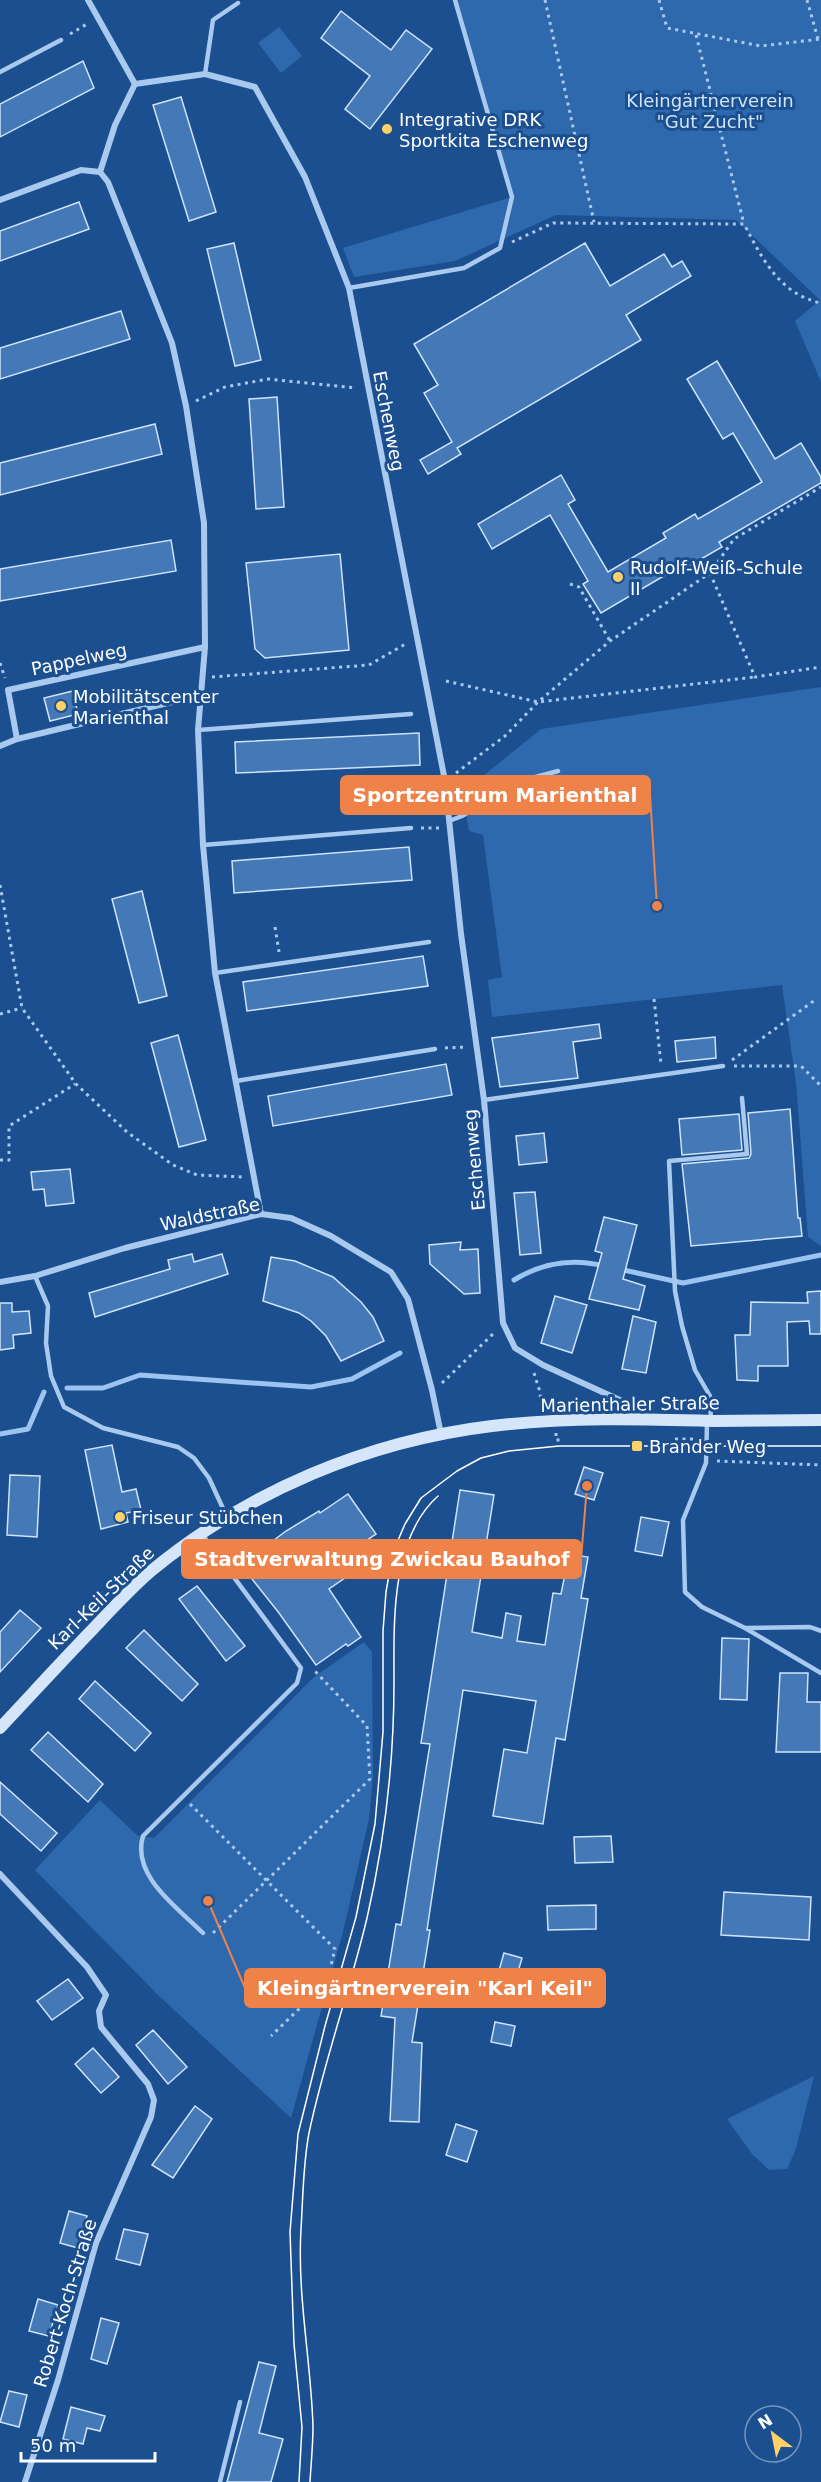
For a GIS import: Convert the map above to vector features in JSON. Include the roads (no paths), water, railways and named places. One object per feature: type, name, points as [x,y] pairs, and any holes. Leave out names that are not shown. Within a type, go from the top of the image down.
[{"type":"main road","name":"Marienthaler Straße","points":[[441,1434],[492,1426],[635,1418],[821,1420]]},
{"type":"main road","name":"Karl-Keil-Straße","points":[[0,1728],[122,1598],[150,1572],[227,1517],[258,1499],[326,1467],[441,1434]]},
{"type":"street","points":[[88,0],[96,19],[135,84],[115,125],[100,172]]},
{"type":"street","name":"Eschenweg","points":[[135,84],[205,74],[255,87],[305,177],[349,288],[445,781],[475,1046],[484,1100],[503,1323],[515,1348],[543,1365],[622,1401],[635,1418]]},
{"type":"street","points":[[0,200],[81,170],[100,172],[108,182],[168,332],[186,406],[204,523],[205,647],[198,730],[203,844],[215,973],[261,1214]]},
{"type":"street","name":"Pappelweg","points":[[17,739],[8,690],[205,647]]},
{"type":"street","points":[[0,746],[17,739],[201,696]]},
{"type":"street","name":"Waldstraße","points":[[0,1282],[35,1276],[125,1248],[261,1214],[291,1218],[331,1236],[391,1272],[408,1299],[441,1434]]},
{"type":"street","name":"Robert-Koch-Straße","points":[[0,1874],[93,1976],[106,1995],[99,2011],[101,2027],[148,2084],[154,2100],[151,2117],[96,2243],[58,2380],[25,2482]]},
{"type":"lane","points":[[349,288],[464,268],[500,248],[512,197],[455,0]]},
{"type":"lane","points":[[205,74],[213,20],[238,3]]},
{"type":"lane","points":[[0,72],[60,40]]},
{"type":"lane","points":[[198,730],[411,714]]},
{"type":"lane","points":[[449,820],[462,816],[517,782],[558,771]]},
{"type":"lane","points":[[203,844],[411,828]]},
{"type":"lane","points":[[215,973],[429,942]]},
{"type":"lane","points":[[237,1081],[435,1049]]},
{"type":"lane","points":[[484,1100],[723,1066]]},
{"type":"lane","points":[[742,1098],[747,1154],[669,1161],[673,1274],[681,1326],[694,1370],[710,1396],[706,1461],[682,1520],[685,1592],[702,1607],[745,1628],[821,1673]]},
{"type":"lane","points":[[35,1276],[48,1306],[46,1342],[51,1376],[64,1407],[103,1428],[178,1447],[194,1458],[210,1478],[227,1517]]},
{"type":"lane","points":[[202,1534],[301,1668],[297,1683],[143,1836],[140,1848],[141,1862],[153,1882],[203,1934]]},
{"type":"lane","points":[[745,1628],[810,1627],[821,1631]]},
{"type":"lane","points":[[219,2482],[240,2402]]},
{"type":"waterway","points":[[619,1269],[683,1283],[821,1255]]},
{"type":"waterway","points":[[514,1280],[546,1266],[569,1262],[604,1266]]},
{"type":"waterway","points":[[67,1388],[103,1388],[140,1375],[311,1387],[352,1379],[400,1353]]},
{"type":"waterway","points":[[0,1434],[28,1429],[44,1392]]},
{"type":"tram line","points":[[299,2482],[302,2427],[294,2344],[290,2232],[298,2134],[325,2026],[356,1917],[375,1824],[383,1732],[383,1631],[386,1592],[393,1552],[405,1524],[421,1498],[457,1471],[481,1458],[509,1451],[559,1446],[821,1446]]},
{"type":"tram line","points":[[310,2482],[313,2426],[300,2254],[307,2145],[322,2079],[367,1918],[379,1859],[390,1771],[394,1712],[395,1609],[403,1558],[422,1514],[438,1496]]},
{"type":"place","name":"Integrative DRK Sportkita Eschenweg","points":[[387,129]]},
{"type":"place","name":"Rudolf-Weiß-Schule II","points":[[618,577]]},
{"type":"place","name":"Mobilitätscenter Marienthal","points":[[61,706]]},
{"type":"place","name":"Sportzentrum Marienthal","points":[[657,906]]},
{"type":"place","name":"Brander Weg","points":[[637,1446]]},
{"type":"place","name":"Stadtverwaltung Zwickau Bauhof","points":[[587,1486]]},
{"type":"place","name":"Friseur Stübchen","points":[[120,1517]]},
{"type":"place","name":"Kleingärtnerverein \"Karl Keil\"","points":[[208,1901]]},
{"type":"park label","name":"Kleingärtnerverein \"Gut Zucht\"","points":[[710,110]]}]
